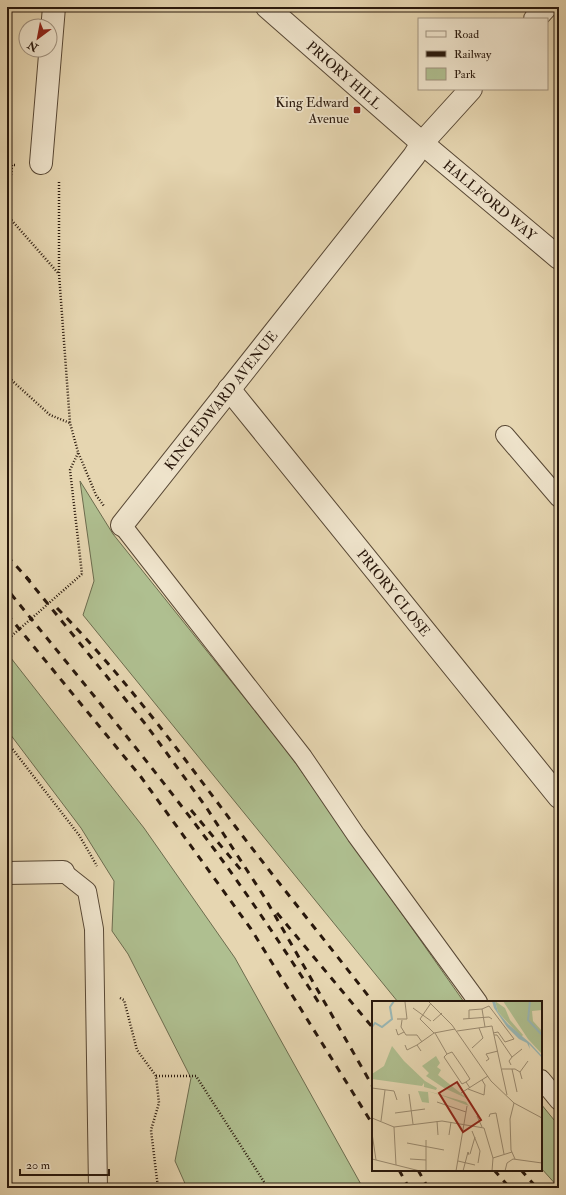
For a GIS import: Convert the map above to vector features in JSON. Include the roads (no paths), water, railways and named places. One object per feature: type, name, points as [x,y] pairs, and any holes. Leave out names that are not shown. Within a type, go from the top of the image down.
[{"type":"street","points":[[41,163],[54,7]]},
{"type":"street","name":"PRIORY HILL","points":[[267,7],[422,143]]},
{"type":"street","points":[[536,18],[546,7]]},
{"type":"street","name":"KING EDWARD AVENUE","points":[[122,525],[414,156],[422,143],[470,90]]},
{"type":"street","name":"HALLFORD WAY","points":[[422,143],[559,258]]},
{"type":"street","name":"PRIORY CLOSE","points":[[229,389],[559,797]]},
{"type":"street","points":[[7,873],[63,872]]},
{"type":"lane","points":[[505,435],[559,498]]},
{"type":"lane","points":[[122,525],[303,757],[356,836],[477,1001]]},
{"type":"lane","points":[[63,872],[87,890],[94,929],[98,1188]]},
{"type":"lane","points":[[542,1080],[559,1101]]},
{"type":"railway","points":[[7,556],[30,581]]},
{"type":"railway","points":[[26,577],[147,726],[206,807],[265,898],[372,1085]]},
{"type":"railway","points":[[11,594],[192,820],[230,871],[319,1003]]},
{"type":"railway","points":[[57,608],[105,660],[150,714],[252,848],[372,1001]]},
{"type":"railway","points":[[7,614],[141,777],[251,929],[372,1123]]},
{"type":"railway","points":[[191,810],[241,870]]},
{"type":"railway","points":[[277,913],[372,1027]]},
{"type":"railway","points":[[400,1171],[409,1188]]},
{"type":"railway","points":[[419,1171],[428,1188]]},
{"type":"railway","points":[[495,1171],[510,1188]]},
{"type":"railway","points":[[522,1171],[537,1188]]},
{"type":"place","name":"King Edward Avenue","points":[[357,110]]}]
